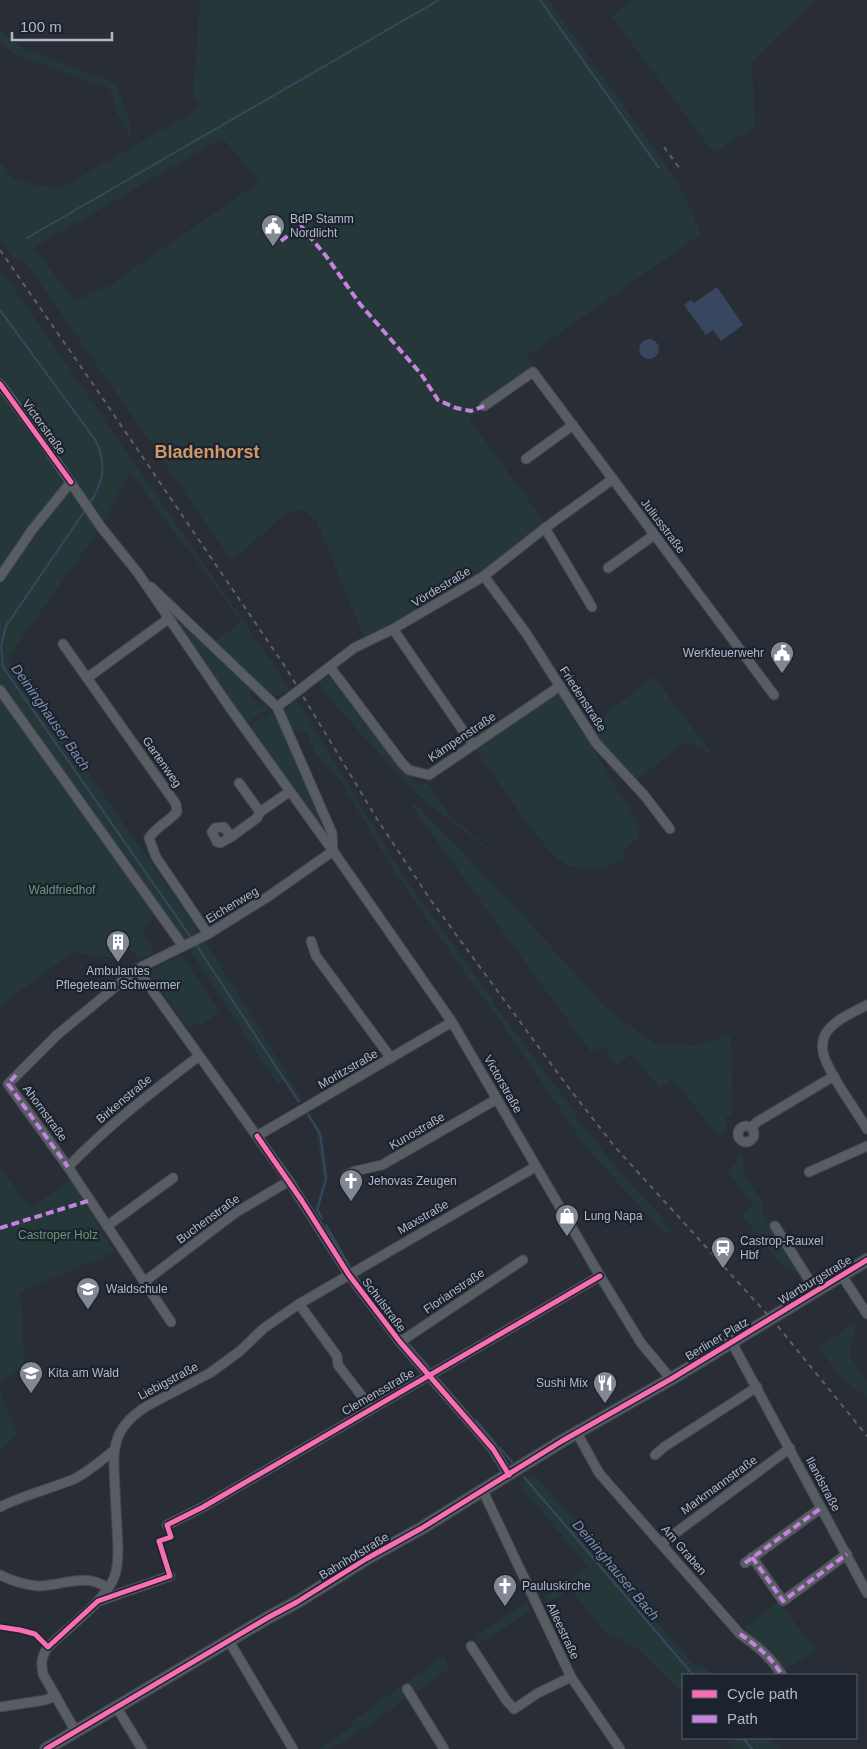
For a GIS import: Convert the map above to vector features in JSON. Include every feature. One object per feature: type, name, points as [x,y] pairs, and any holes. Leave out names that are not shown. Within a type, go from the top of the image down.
[{"type":"main road","name":"Wartburgstraße","points":[[774,1317],[867,1260]]},
{"type":"main road","name":"Berliner Platz","points":[[671,1379],[731,1341],[774,1317]]},
{"type":"main road","name":"Bahnhofstraße","points":[[46,1749],[671,1379]]},
{"type":"street","name":"Juliusstraße","points":[[484,406],[533,372],[774,695]]},
{"type":"street","name":"Victorstraße","points":[[0,384],[101,527],[138,573],[170,622],[452,1022],[638,1338],[671,1379]]},
{"type":"street","points":[[526,459],[572,425]]},
{"type":"street","name":"Vördestraße","points":[[277,707],[354,648],[393,629],[484,576],[545,528],[613,479]]},
{"type":"street","points":[[0,577],[32,530],[70,482]]},
{"type":"street","points":[[545,528],[592,606]]},
{"type":"street","points":[[608,568],[654,534]]},
{"type":"street","name":"Victorstraße","points":[[138,573],[277,707],[332,833],[333,852]]},
{"type":"street","name":"Friedenstraße","points":[[484,576],[508,606],[596,743],[644,795],[670,829]]},
{"type":"street","points":[[87,678],[170,622],[183,617]]},
{"type":"street","points":[[393,629],[472,746]]},
{"type":"street","name":"Gartenweg","points":[[63,644],[176,804],[177,812],[154,830],[149,838],[156,857],[208,934]]},
{"type":"street","name":"Kämpenstraße","points":[[330,667],[402,763],[409,770],[428,775],[560,686]]},
{"type":"street","points":[[0,690],[183,946]]},
{"type":"street","points":[[239,783],[260,812]]},
{"type":"street","points":[[231,837],[257,818],[260,812],[289,792]]},
{"type":"street","name":"Eichenweg","points":[[137,970],[208,934],[269,896],[333,852]]},
{"type":"street","points":[[311,941],[316,956],[391,1058]]},
{"type":"street","name":"Schulstraße","points":[[137,970],[257,1136],[348,1275],[400,1342],[493,1449],[509,1475]]},
{"type":"street","name":"Ahornstraße","points":[[137,970],[57,1035],[8,1084],[68,1167],[172,1322]]},
{"type":"street","points":[[867,1004],[835,1024],[824,1035],[823,1052],[834,1076],[867,1129]]},
{"type":"street","name":"Moritzstraße","points":[[257,1136],[452,1022]]},
{"type":"street","name":"Birkenstraße","points":[[68,1167],[89,1145],[134,1105],[199,1056]]},
{"type":"street","points":[[740,1145],[749,1142],[753,1138],[754,1133],[751,1128],[757,1122],[834,1076]]},
{"type":"street","name":"Kunostraße","points":[[346,1175],[382,1165],[497,1099]]},
{"type":"street","points":[[809,1172],[867,1146]]},
{"type":"street","name":"Maxstraße","points":[[348,1275],[536,1166]]},
{"type":"street","points":[[107,1226],[173,1178]]},
{"type":"street","name":"Buchenstraße","points":[[144,1282],[235,1213],[288,1181]]},
{"type":"street","name":"Wartburgstraße","points":[[775,1226],[816,1291]]},
{"type":"street","name":"Florianstraße","points":[[400,1342],[523,1260]]},
{"type":"street","name":"Liebigstraße","points":[[76,1732],[43,1674],[42,1655],[48,1647],[98,1601],[115,1576],[118,1561],[113,1451],[118,1436],[124,1426],[140,1410],[210,1373],[240,1351],[264,1328],[348,1275]]},
{"type":"street","name":"Clemensstraße","points":[[167,1525],[203,1508],[429,1374],[600,1276]]},
{"type":"street","points":[[842,1276],[867,1314]]},
{"type":"street","points":[[300,1304],[337,1356],[338,1365],[371,1408]]},
{"type":"street","name":"Ilandstraße","points":[[731,1341],[867,1593]]},
{"type":"street","points":[[655,1455],[664,1447],[757,1387]]},
{"type":"street","name":"Am Graben","points":[[577,1433],[599,1473],[740,1634],[763,1650],[781,1674]]},
{"type":"street","name":"Markmannstraße","points":[[662,1543],[790,1448]]},
{"type":"street","points":[[0,1507],[75,1478],[96,1465],[113,1451]]},
{"type":"street","name":"Alleestraße","points":[[483,1490],[571,1677],[620,1749]]},
{"type":"street","points":[[821,1508],[749,1560],[783,1601],[847,1554]]},
{"type":"street","points":[[0,1575],[30,1585],[39,1586],[84,1580],[95,1582],[107,1588]]},
{"type":"street","name":"Liebigstraße","points":[[98,1601],[170,1576]]},
{"type":"street","points":[[230,1641],[293,1749]]},
{"type":"street","points":[[471,1646],[506,1700],[514,1709],[538,1693],[571,1677]]},
{"type":"street","points":[[407,1690],[444,1749]]},
{"type":"street","points":[[0,1707],[45,1700],[56,1696]]},
{"type":"street","points":[[117,1708],[142,1749]]},
{"type":"green space","points":[[200,0],[548,0],[678,182],[701,234],[527,356],[538,371],[469,419],[546,524],[489,567],[445,596],[364,637],[316,520],[303,510],[287,512],[232,561],[25,261],[13,258],[0,240],[0,161],[12,178],[40,186],[62,187],[195,111],[200,104],[193,100]],"holes":[[[222,138],[241,158],[259,182],[110,285],[75,301],[34,248]]]},
{"type":"green space","points":[[630,0],[815,0],[752,62],[755,126],[714,153],[611,16],[629,3]]},
{"type":"green space","points":[[0,29],[21,48],[115,83],[128,115],[132,141],[117,113],[110,89],[13,54],[0,42]]},
{"type":"green space","name":"Waldfriedhof","points":[[0,268],[251,632],[255,642],[260,644],[290,690],[278,696],[271,696],[214,642],[241,622],[130,472],[101,527],[8,658],[201,934],[303,1100],[298,1103],[284,1081],[277,1084],[184,942],[156,914],[142,932],[155,952],[140,959],[127,947],[112,958],[73,952],[0,1006]]},
{"type":"green space","points":[[181,624],[184,624],[253,691],[250,695],[262,707],[267,703],[268,709],[246,722],[179,628]]},
{"type":"green space","points":[[328,677],[333,678],[401,766],[420,785],[427,782],[448,813],[489,851],[416,793],[341,712],[317,681]]},
{"type":"green space","points":[[654,677],[713,755],[686,742],[637,779],[601,741],[590,725]]},
{"type":"green space","points":[[557,693],[611,777],[640,829],[638,839],[624,849],[625,858],[604,869],[582,869],[566,865],[553,855],[528,825],[475,749]]},
{"type":"green space","points":[[295,697],[405,878],[492,998],[492,1001],[574,1111],[581,1127],[584,1127],[625,1178],[672,1230],[667,1234],[587,1149],[496,1015],[392,868],[340,780],[316,754],[306,733],[298,729],[291,731],[286,713],[288,705]]},
{"type":"green space","points":[[270,713],[274,714],[323,821],[321,825],[317,824],[250,728]]},
{"type":"green space","points":[[415,803],[518,910],[608,1010],[654,1043],[698,1046],[731,1034],[733,1113],[725,1118],[727,1131],[719,1137],[672,1079],[660,1089],[632,1054],[617,1065],[604,1047],[591,1052],[412,807]]},
{"type":"green space","points":[[182,955],[220,1012],[200,1026],[197,1023],[189,1029],[150,975],[151,971]]},
{"type":"green space","points":[[311,1114],[323,1135],[328,1178],[323,1180],[316,1131],[307,1117]]},
{"type":"green space","points":[[741,1153],[746,1177],[764,1204],[761,1210],[804,1276],[782,1266],[741,1215],[753,1205],[727,1170],[738,1162],[735,1158]]},
{"type":"green space","name":"Castroper Holz","points":[[0,1167],[31,1209],[70,1179],[115,1252],[20,1292],[25,1364],[0,1383]]},
{"type":"green space","points":[[326,1184],[319,1209],[324,1218],[320,1219],[314,1209],[321,1187]]},
{"type":"green space","points":[[327,1225],[352,1266],[349,1267],[327,1232],[324,1226]]},
{"type":"green space","points":[[856,1321],[849,1354],[867,1383],[867,1397],[845,1381],[818,1348]]},
{"type":"green space","points":[[0,1393],[17,1433],[0,1451]]},
{"type":"green space","points":[[533,1474],[582,1527],[648,1612],[691,1662],[711,1674],[682,1674],[682,1693],[637,1648],[604,1631],[571,1590],[547,1603],[544,1597],[588,1567],[519,1484]]},
{"type":"green space","points":[[779,1601],[816,1651],[784,1670],[744,1628]]},
{"type":"green space","points":[[528,1602],[530,1611],[479,1644],[475,1636]]},
{"type":"green space","points":[[443,1656],[450,1668],[365,1728],[330,1749],[319,1749],[353,1726],[351,1722]]},
{"type":"green space","points":[[726,1739],[770,1739],[780,1749],[734,1749]]},
{"type":"water","points":[[717,287],[743,325],[721,341],[713,330],[706,335],[684,305],[691,300],[694,303]]},
{"type":"water","points":[[645,339],[653,339],[659,345],[659,353],[653,359],[645,359],[639,353],[639,345]]},
{"type":"waterway","points":[[27,238],[439,0]]},
{"type":"waterway","points":[[540,0],[659,168]]},
{"type":"waterway","name":"Deininghauser Bach","points":[[0,310],[96,441],[103,466],[98,489],[88,505]]},
{"type":"waterway","name":"Deininghauser Bach","points":[[86,509],[6,626],[1,646],[3,667],[192,939]]},
{"type":"waterway","name":"Deininghauser Bach","points":[[195,943],[299,1102]]},
{"type":"waterway","name":"Deininghauser Bach","points":[[308,1114],[320,1134],[326,1179],[317,1210],[322,1218]]},
{"type":"waterway","name":"Deininghauser Bach","points":[[326,1225],[350,1267]]},
{"type":"waterway","name":"Deininghauser Bach","points":[[357,1277],[381,1309]]},
{"type":"waterway","name":"Deininghauser Bach","points":[[386,1316],[402,1336]]},
{"type":"waterway","name":"Deininghauser Bach","points":[[409,1344],[429,1367]]},
{"type":"waterway","name":"Deininghauser Bach","points":[[437,1377],[469,1414]]},
{"type":"waterway","name":"Deininghauser Bach","points":[[476,1420],[496,1444]]},
{"type":"waterway","name":"Deininghauser Bach","points":[[500,1448],[512,1462]]},
{"type":"waterway","name":"Deininghauser Bach","points":[[524,1477],[692,1674]]},
{"type":"waterway","name":"Deininghauser Bach","points":[[744,1739],[752,1749]]},
{"type":"railway","points":[[664,147],[680,169]]},
{"type":"railway","points":[[0,250],[286,668],[377,819],[430,899],[565,1083],[615,1147],[776,1324],[867,1436]]},
{"type":"marked path","points":[[281,241],[301,226],[326,256],[360,304],[421,374],[438,400],[456,408],[471,411],[484,406]]},
{"type":"marked path","points":[[16,1075],[8,1084],[68,1167]]},
{"type":"marked path","points":[[0,1228],[91,1200]]},
{"type":"marked path","points":[[745,1563],[821,1508]]},
{"type":"marked path","points":[[752,1557],[783,1601],[847,1554]]},
{"type":"marked path","points":[[740,1634],[763,1652],[781,1674]]},
{"type":"cycle path","points":[[0,384],[71,482]]},
{"type":"cycle path","points":[[257,1136],[302,1201],[349,1275],[400,1342],[493,1449],[509,1475]]},
{"type":"cycle path","points":[[46,1749],[297,1602],[366,1559],[422,1528],[562,1441],[671,1379],[867,1260]]},
{"type":"cycle path","points":[[0,1627],[35,1634],[48,1647],[98,1601],[170,1576],[159,1541],[171,1537],[167,1525],[203,1507],[600,1276]]},
{"type":"place","name":"BdP Stamm Nordlicht","points":[[273,247]]},
{"type":"place","name":"Werkfeuerwehr","points":[[782,674]]},
{"type":"place","name":"Ambulantes Pflegeteam Schwermer","points":[[118,963]]},
{"type":"place","name":"Jehovas Zeugen","points":[[351,1202]]},
{"type":"place","name":"Lung Napa","points":[[567,1237]]},
{"type":"place","name":"Castrop-Rauxel Hbf","points":[[723,1269]]},
{"type":"place","name":"Waldschule","points":[[88,1310]]},
{"type":"place","name":"Kita am Wald","points":[[31,1394]]},
{"type":"place","name":"Sushi Mix","points":[[605,1404]]},
{"type":"place","name":"Pauluskirche","points":[[505,1607]]},
{"type":"district","name":"Bladenhorst","points":[[207,452]]}]
